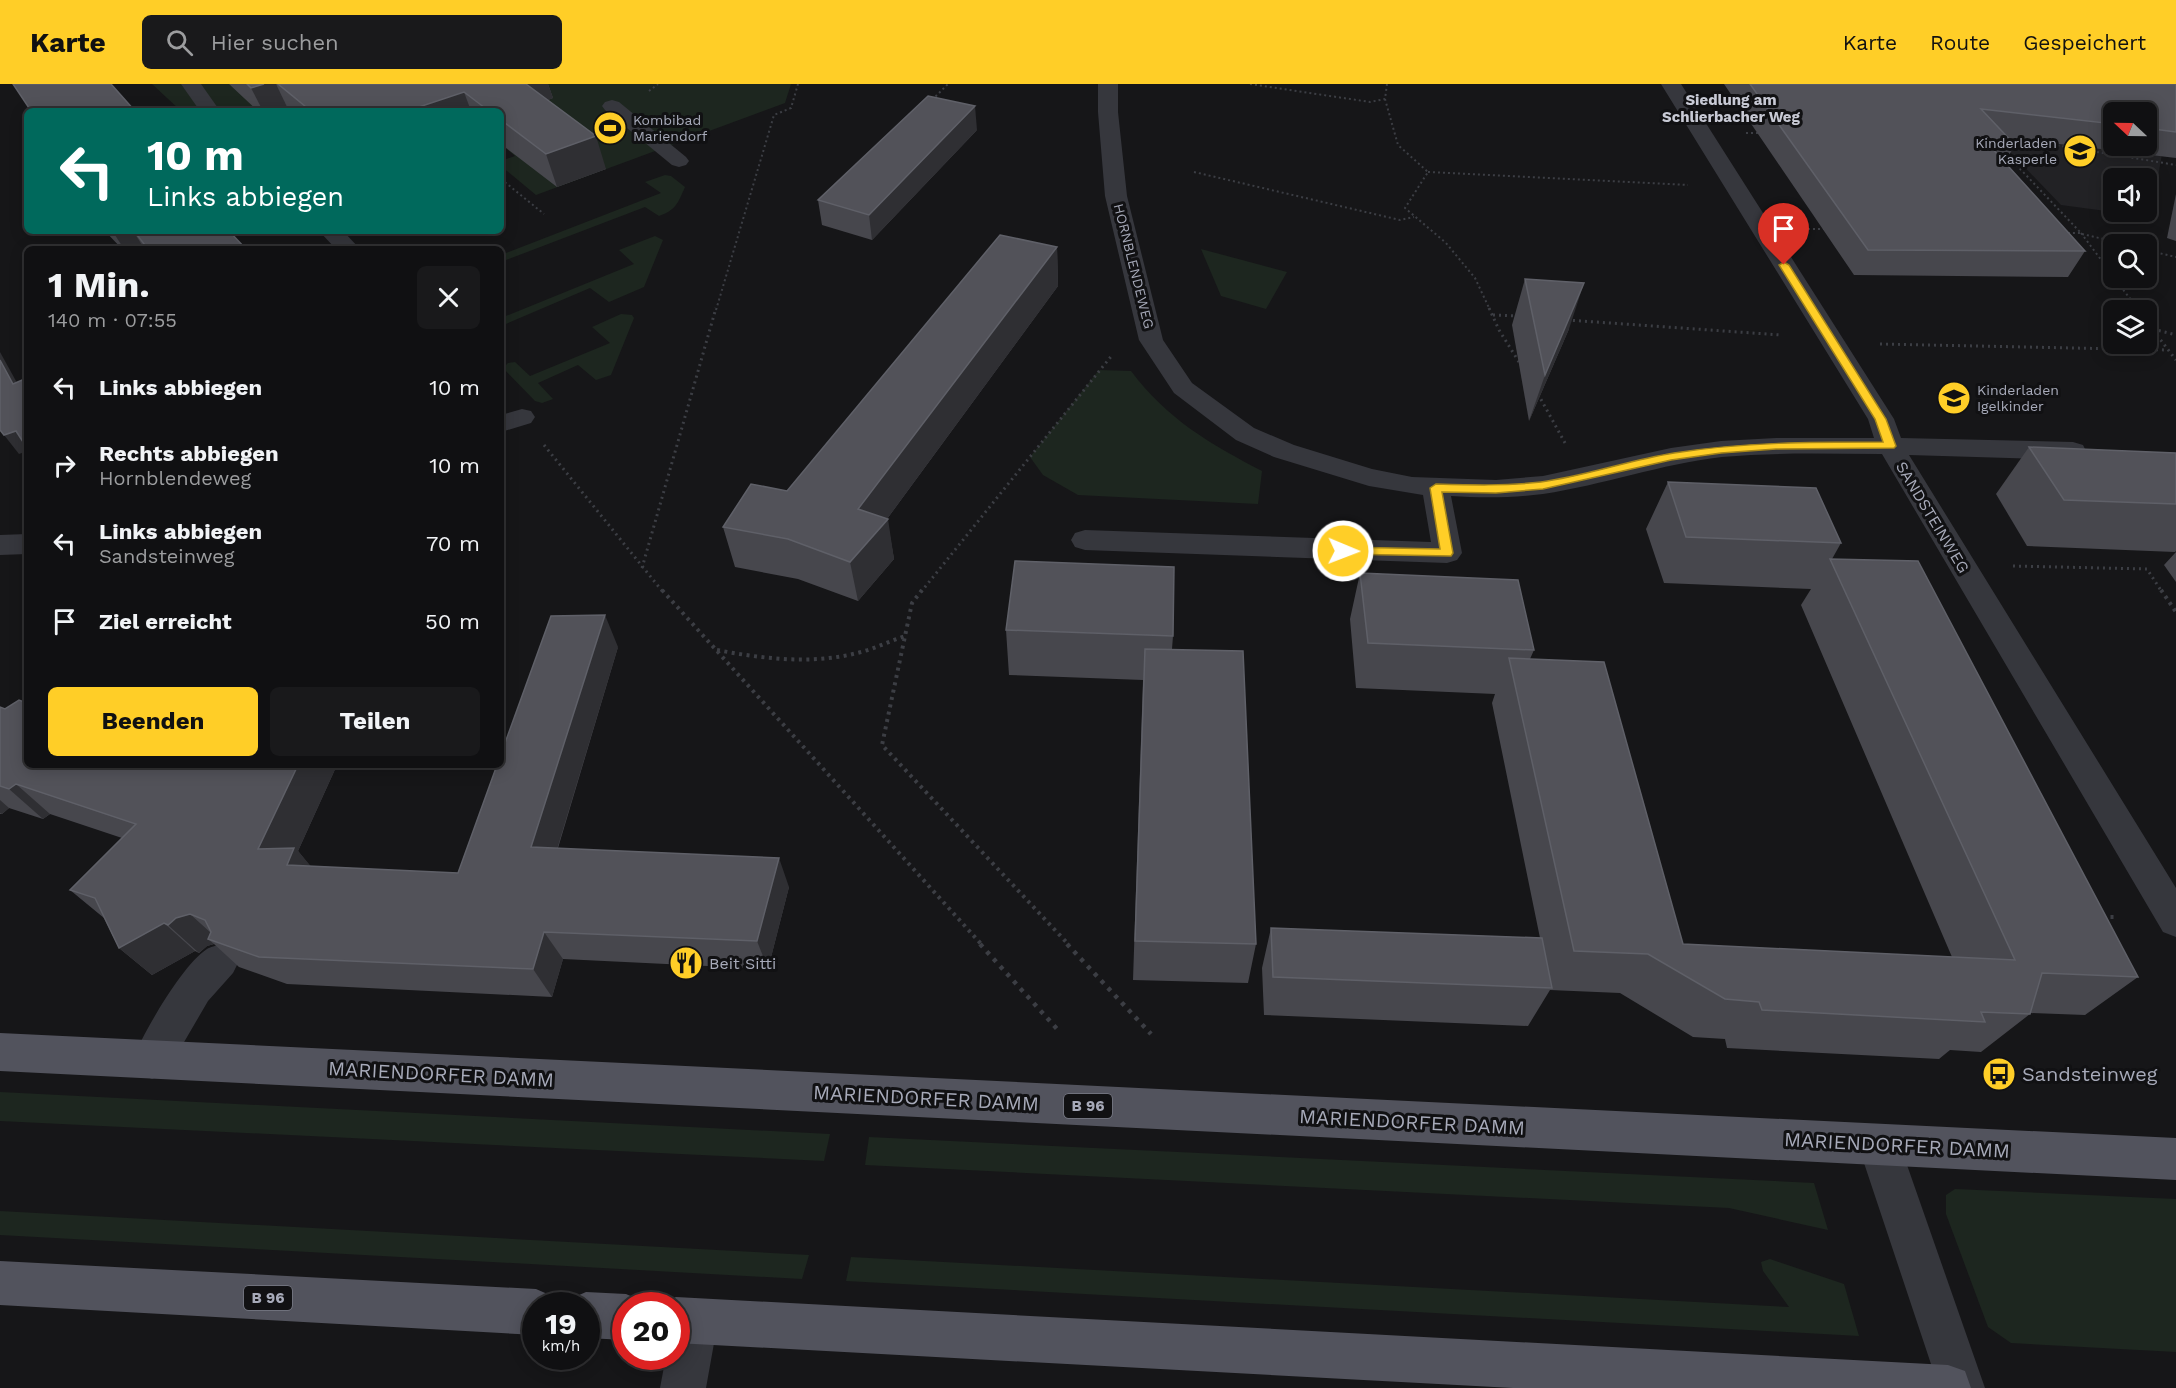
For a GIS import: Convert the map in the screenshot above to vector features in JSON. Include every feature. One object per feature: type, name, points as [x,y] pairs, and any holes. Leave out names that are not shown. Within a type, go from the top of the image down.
[{"type":"main road","name":"MARIENDORFER DAMM","points":[[0,1052],[2176,1159]]},
{"type":"main road","name":"B 96","points":[[0,1283],[522,1311]]},
{"type":"main road","points":[[690,1320],[1948,1388]]},
{"type":"street","points":[[191,84],[208,108]]},
{"type":"street","name":"HORNBLENDEWEG","points":[[1108,84],[1108,112],[1116,196],[1152,340],[1183,388],[1245,434],[1284,451],[1369,477],[1436,488],[1496,489],[1543,485],[1671,457],[1776,446],[2044,449],[2100,453]]},
{"type":"street","name":"SANDSTEINWEG","points":[[1671,84],[1881,419],[1890,446],[2176,921]]},
{"type":"street","points":[[612,106],[679,161]]},
{"type":"street","points":[[333,234],[346,246]]},
{"type":"street","points":[[1085,540],[1447,553],[1436,488]]},
{"type":"street","points":[[0,545],[24,544]]},
{"type":"street","points":[[152,1060],[194,989],[220,960]]},
{"type":"street","points":[[1879,1144],[1962,1388]]},
{"type":"street","points":[[683,1388],[684,1370]]},
{"type":"path","points":[[642,568],[774,115],[791,108],[798,84]]},
{"type":"path","points":[[932,100],[948,84]]},
{"type":"path","points":[[1250,84],[1370,102],[1385,99]]},
{"type":"path","points":[[1387,84],[1385,99],[1398,145],[1428,172],[1687,185]]},
{"type":"path","points":[[1736,133],[1772,133]]},
{"type":"path","points":[[2010,138],[2176,165]]},
{"type":"path","points":[[2003,151],[2081,233],[2103,262]]},
{"type":"path","points":[[1194,172],[1400,220],[1415,216]]},
{"type":"path","points":[[1428,172],[1405,208],[1446,243],[1474,278],[1522,367]]},
{"type":"path","points":[[504,181],[544,214]]},
{"type":"path","points":[[1798,228],[1834,229]]},
{"type":"path","points":[[2057,233],[2081,233],[2103,238]]},
{"type":"path","points":[[2157,253],[2176,257]]},
{"type":"path","points":[[2122,288],[2131,300]]},
{"type":"path","points":[[1492,315],[1528,317]]},
{"type":"path","points":[[1563,320],[1790,336]]},
{"type":"path","points":[[2157,330],[2176,335]]},
{"type":"path","points":[[2157,336],[2176,360]]},
{"type":"path","points":[[1874,344],[2168,350]]},
{"type":"path","points":[[1117,349],[912,603],[882,745],[1151,1034]]},
{"type":"path","points":[[1534,385],[1569,450]]},
{"type":"path","points":[[512,420],[642,568],[1058,1030]]},
{"type":"path","points":[[2004,566],[2147,569],[2176,612]]},
{"type":"path","points":[[716,650],[756,658],[814,659],[859,652],[905,636]]},
{"type":"path","points":[[2094,916],[2117,917]]},
{"type":"shaded area","name":"Kombibad Mariendorf","points":[[152,84],[791,84],[785,103],[536,195],[504,168],[504,160],[515,156],[504,147],[504,108],[178,108]]},
{"type":"shaded area","points":[[2157,84],[2150,102],[2103,102],[2103,156],[2157,156],[2157,153],[2162,154],[2157,183],[2157,168],[2103,168],[2103,211],[2061,205],[1987,128]]},
{"type":"shaded area","points":[[665,175],[671,176],[685,187],[676,205],[665,214],[659,216],[645,207],[504,261],[504,254],[661,193],[645,182]]},
{"type":"shaded area","points":[[655,236],[663,240],[644,287],[609,302],[590,288],[504,325],[504,317],[634,264],[619,250]]},
{"type":"shaded area","points":[[1201,249],[1287,272],[1266,309],[1221,296]]},
{"type":"shaded area","points":[[621,314],[632,315],[634,318],[611,375],[596,380],[578,365],[538,383],[553,399],[542,403],[535,401],[504,369],[508,363],[515,362],[530,376],[610,343],[592,327]]},
{"type":"shaded area","points":[[1099,370],[1131,371],[1159,403],[1190,429],[1262,471],[1258,504],[1078,495],[1043,475],[1030,457]]},
{"type":"shaded area","points":[[0,1092],[830,1134],[824,1161],[0,1121]]},
{"type":"shaded area","points":[[869,1137],[1814,1183],[1828,1230],[1729,1208],[865,1165]]},
{"type":"shaded area","points":[[1955,1189],[2176,1199],[2176,1352],[2011,1343],[1988,1327],[1946,1214],[1946,1195]]},
{"type":"shaded area","points":[[0,1211],[809,1255],[802,1279],[0,1235]]},
{"type":"shaded area","points":[[851,1257],[1789,1307],[1763,1271],[1761,1262],[1770,1259],[1844,1284],[1859,1336],[846,1281]]},
{"type":"building","points":[[13,84],[111,84],[132,108],[29,108]]},
{"type":"building","points":[[247,84],[264,84],[251,88]]},
{"type":"building","points":[[278,84],[526,84],[596,136],[546,154],[504,122],[504,108],[485,108],[464,92],[416,108],[307,108]]},
{"type":"building","points":[[1750,84],[2176,84],[2176,132],[2157,129],[2157,102],[2103,102],[2103,123],[1981,109],[2015,145],[1989,145],[2085,251],[1868,250]]},
{"type":"building","points":[[928,96],[975,106],[869,215],[818,200]]},
{"type":"building","points":[[136,234],[232,234],[243,246],[146,246]]},
{"type":"building","points":[[1000,235],[1057,247],[858,509],[888,519],[850,562],[788,539],[723,527],[751,484],[787,491]]},
{"type":"building","points":[[1525,279],[1584,283],[1545,375]]},
{"type":"building","points":[[0,360],[13,384],[24,379],[24,443],[16,431],[4,435],[0,430]]},
{"type":"building","points":[[2029,447],[2176,453],[2176,504],[2064,500]]},
{"type":"building","points":[[1668,482],[1816,488],[1841,543],[1686,537]]},
{"type":"building","points":[[1830,559],[1918,561],[2138,977],[2042,973],[2030,1014],[1981,1012],[1985,1022],[1762,1010],[1759,1002],[1725,999],[1648,954],[1574,951],[1509,658],[1604,662],[1683,944],[2015,960]]},
{"type":"building","points":[[1015,561],[1174,567],[1173,636],[1006,630]]},
{"type":"building","points":[[1360,573],[1518,580],[1534,650],[1368,643]]},
{"type":"building","points":[[605,615],[531,847],[779,858],[757,941],[544,932],[533,969],[259,957],[208,939],[211,932],[205,920],[190,914],[176,918],[168,925],[164,923],[119,948],[95,898],[70,890],[136,824],[16,784],[9,789],[0,786],[0,707],[5,709],[19,700],[24,702],[24,768],[297,768],[258,849],[294,848],[287,865],[458,873],[496,768],[504,768],[504,746],[551,616]]},
{"type":"building","points":[[1145,649],[1243,651],[1256,944],[1135,941]]},
{"type":"building","points":[[1271,928],[1542,938],[1552,988],[1273,977]]},
{"type":"place","name":"Kombibad Mariendorf","points":[[610,128]]},
{"type":"place","name":"Kinderladen Kasperle","points":[[2080,151]]},
{"type":"place","name":"Kinderladen Igelkinder","points":[[1954,398]]},
{"type":"place","name":"Beit Sitti","points":[[686,963]]},
{"type":"place","name":"Sandsteinweg","points":[[1999,1074]]},
{"type":"district","name":"Siedlung am Schlierbacher Weg","points":[[1731,108]]},
{"type":"route","points":[[1343,551],[1447,553],[1436,488],[1496,489],[1543,485],[1671,457],[1721,450],[1776,446],[1890,446],[1881,419],[1784,265]]}]
